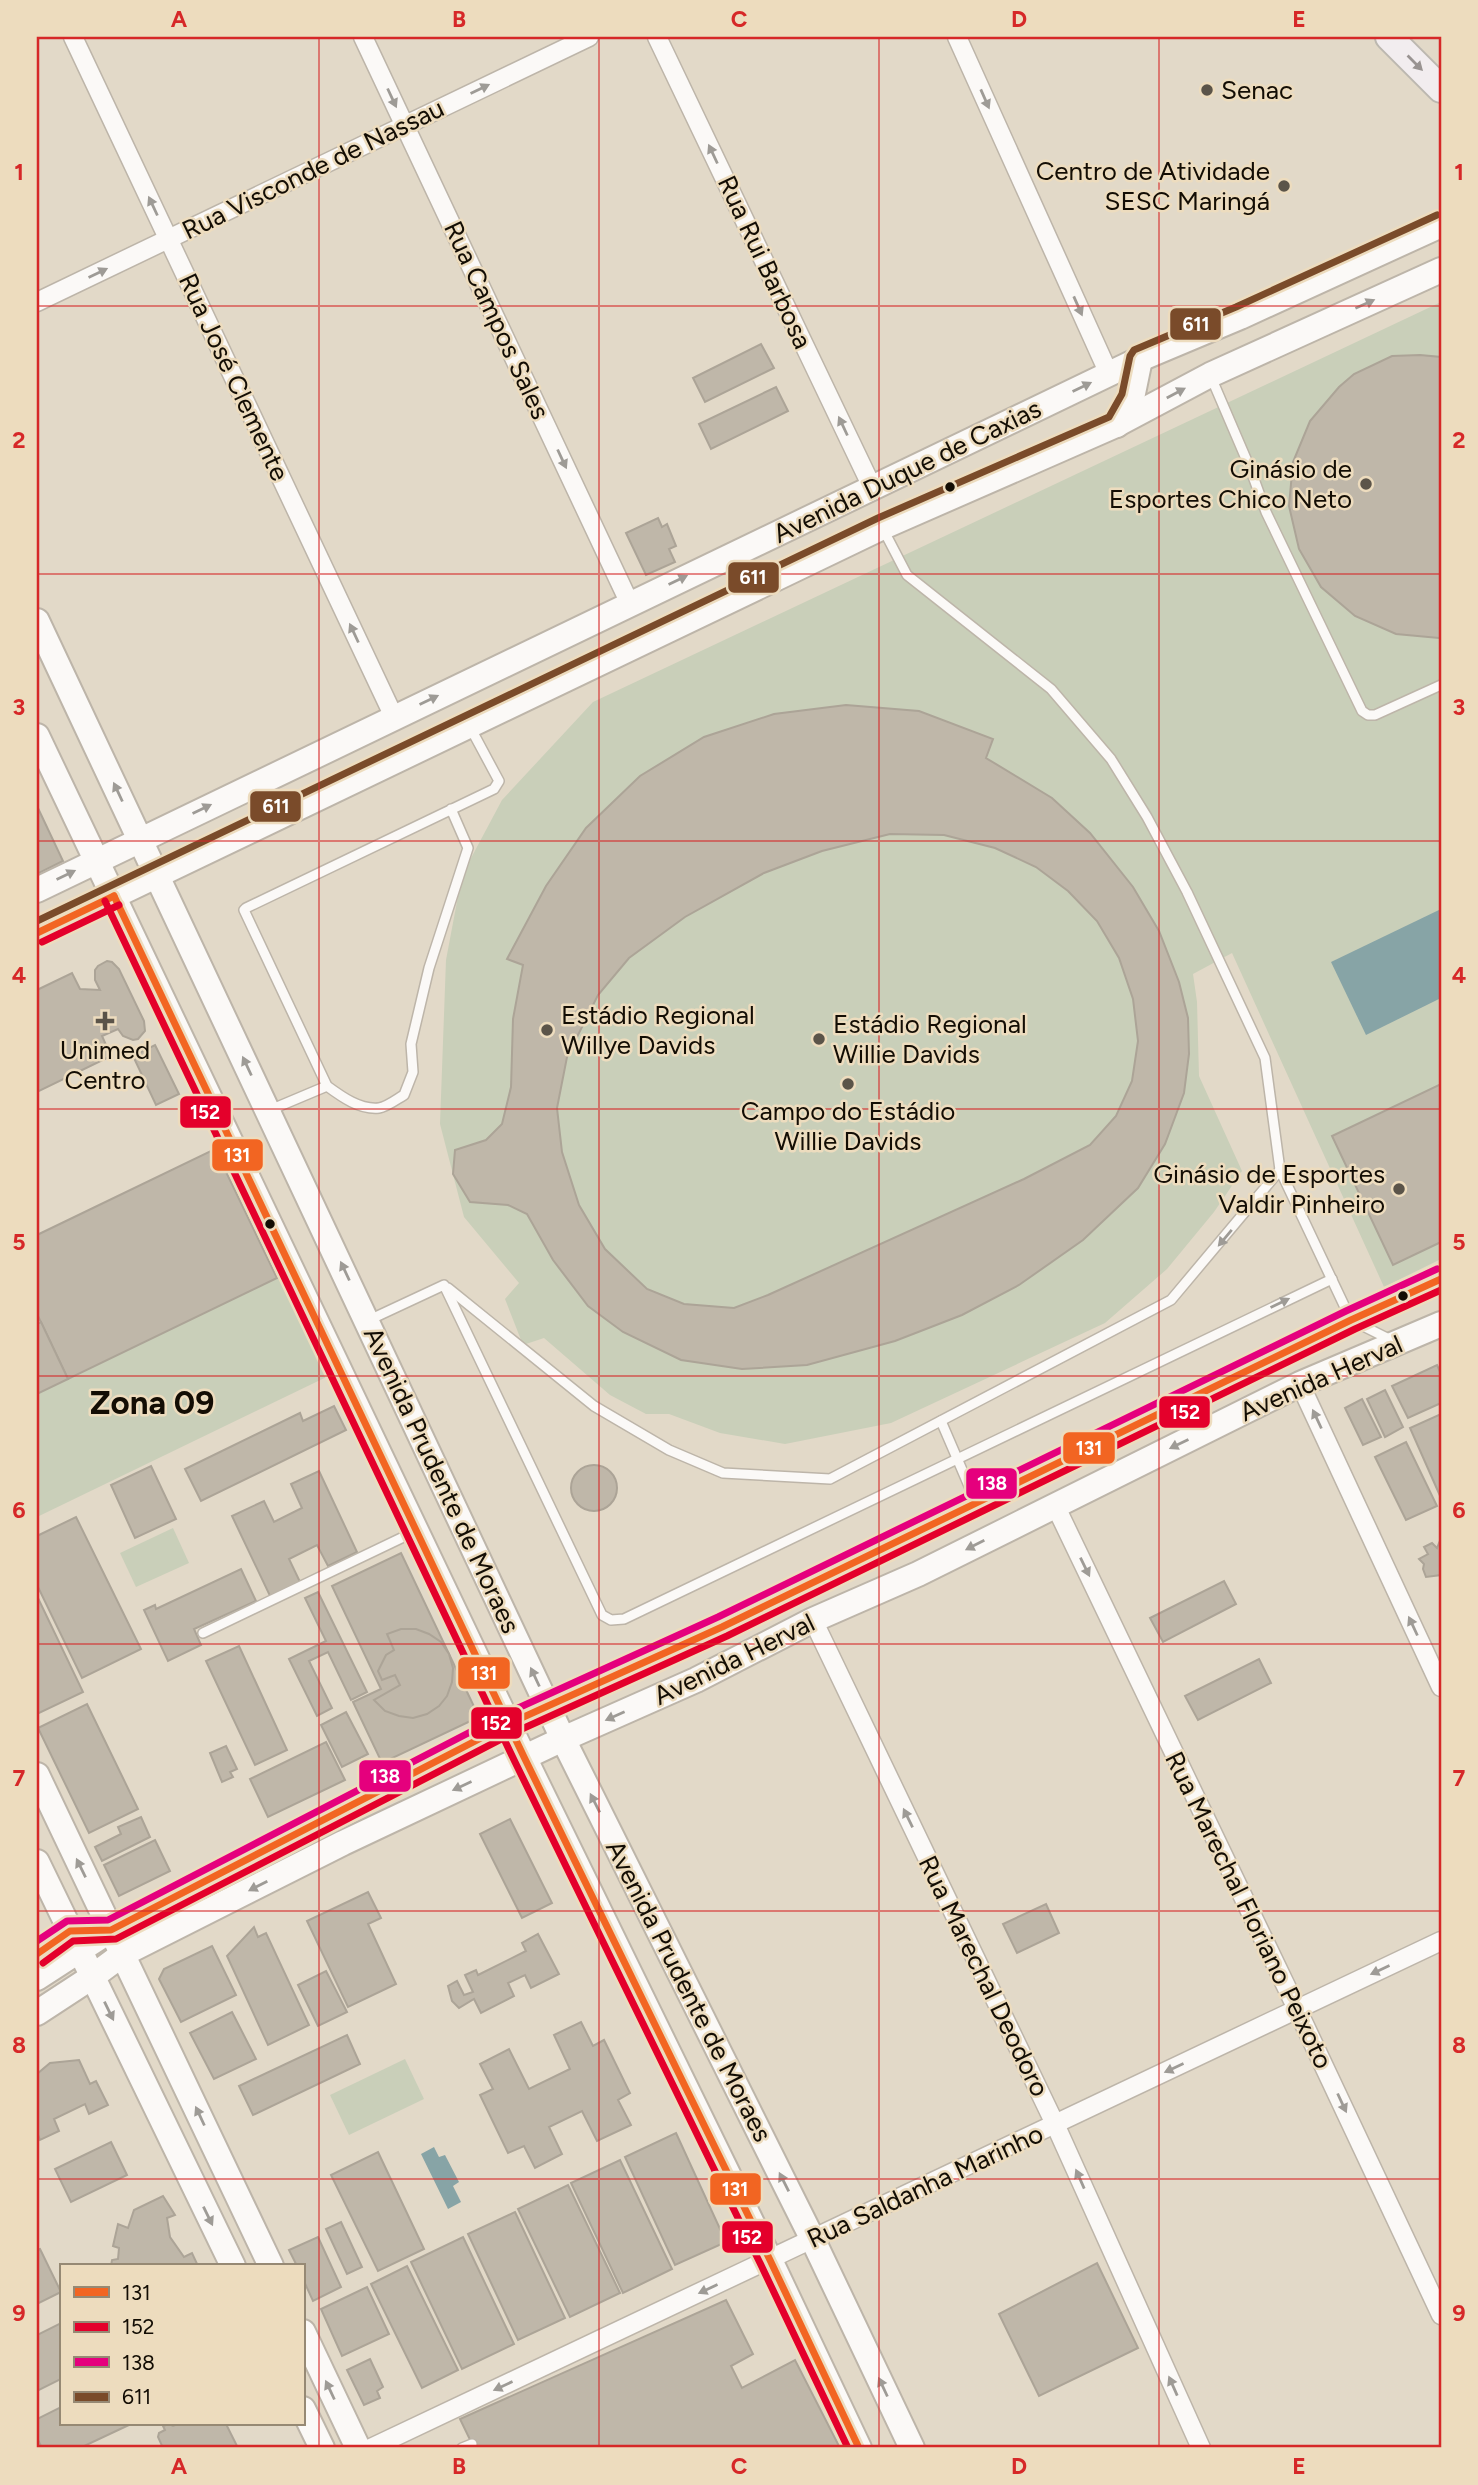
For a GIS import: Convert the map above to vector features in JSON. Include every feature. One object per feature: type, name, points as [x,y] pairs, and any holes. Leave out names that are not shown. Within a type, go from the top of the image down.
[{"type":"main road","points":[[1388,37],[1441,89]]},
{"type":"main road","name":"Avenida Duque de Caxias","points":[[37,890],[1140,359],[1240,317],[1441,225]]},
{"type":"main road","name":"Avenida Duque de Caxias","points":[[37,933],[883,527],[1116,425],[1210,375],[1441,270]]},
{"type":"main road","points":[[1240,317],[1288,331],[1303,332]]},
{"type":"main road","points":[[1116,425],[1132,398],[1140,359]]},
{"type":"main road","name":"Avenida Prudente de Moraes","points":[[37,621],[563,1739],[813,2240],[912,2448]]},
{"type":"main road","name":"Avenida Prudente de Moraes","points":[[37,736],[508,1724],[859,2448]]},
{"type":"main road","name":"Avenida Herval","points":[[37,1978],[74,1941],[110,1930],[508,1724],[722,1627],[1351,1320],[1441,1279]]},
{"type":"main road","name":"Avenida Herval","points":[[37,2013],[122,1954],[343,1843],[524,1757],[696,1680],[813,1620],[918,1574],[1300,1384],[1441,1324]]},
{"type":"main road","points":[[1102,1482],[1116,1435]]},
{"type":"main road","points":[[855,1562],[918,1574]]},
{"type":"main road","points":[[696,1680],[722,1627]]},
{"type":"main road","points":[[37,1775],[270,2264]]},
{"type":"main road","points":[[303,1829],[343,1843]]},
{"type":"main road","points":[[37,1862],[232,2264]]},
{"type":"main road","points":[[304,2334],[358,2448]]},
{"type":"main road","points":[[304,2411],[322,2448]]},
{"type":"street","name":"Rua José Clemente","points":[[73,37],[394,717]]},
{"type":"street","name":"Rua Campos Sales","points":[[363,37],[630,604]]},
{"type":"street","name":"Rua Visconde de Nassau","points":[[37,302],[589,37]]},
{"type":"street","name":"Rua Rui Barbosa","points":[[657,37],[872,487]]},
{"type":"street","points":[[957,37],[1109,374]]},
{"type":"street","points":[[1300,1384],[1441,1688]]},
{"type":"street","name":"Rua Marechal Floriano Peixoto","points":[[1055,1505],[1441,2315]]},
{"type":"street","name":"Rua Marechal Deodoro","points":[[813,1620],[1055,2124],[1201,2448]]},
{"type":"street","name":"Rua Saldanha Marinho","points":[[371,2448],[1441,1941]]},
{"type":"lane","points":[[1210,375],[1246,457],[1266,512],[1362,711],[1368,715],[1376,715],[1441,685]]},
{"type":"lane","points":[[883,527],[907,575],[1051,688],[1111,759],[1147,817],[1187,892],[1265,1058],[1280,1170],[1351,1320],[1397,1342]]},
{"type":"lane","points":[[451,809],[467,843],[467,854],[429,968],[411,1044],[413,1072],[404,1095],[381,1108],[362,1106],[342,1097],[327,1086],[244,910],[451,809],[494,789],[499,781],[470,726]]},
{"type":"lane","points":[[268,1111],[327,1086]]},
{"type":"lane","points":[[443,1285],[594,1406],[668,1450],[723,1473],[831,1479],[1171,1300],[1280,1170]]},
{"type":"lane","points":[[443,1285],[602,1615],[611,1620],[624,1619],[1332,1279]]},
{"type":"lane","points":[[368,1320],[443,1285]]},
{"type":"lane","points":[[940,1421],[977,1503]]},
{"type":"lane","points":[[203,1633],[417,1530]]},
{"type":"lane","points":[[37,1954],[74,1941]]},
{"type":"green space","name":"Estádio Regional Willie Davids","points":[[1441,302],[1441,1259],[1384,1287],[1232,953],[1193,974],[1197,1002],[1199,1076],[1242,1171],[1214,1212],[1167,1269],[1105,1323],[891,1423],[785,1444],[720,1433],[669,1414],[646,1414],[610,1395],[544,1338],[523,1345],[505,1299],[519,1283],[464,1217],[440,1124],[446,960],[462,875],[502,800],[593,702]]},
{"type":"green space","points":[[293,1270],[341,1370],[37,1517],[37,1394]]},
{"type":"green space","points":[[173,1528],[189,1563],[136,1587],[120,1553]]},
{"type":"green space","points":[[405,2059],[424,2099],[349,2135],[330,2095]]},
{"type":"water","points":[[1441,909],[1441,998],[1366,1035],[1331,962]]},
{"type":"water","points":[[434,2147],[439,2157],[445,2155],[459,2182],[453,2186],[461,2202],[448,2209],[421,2154]]},
{"type":"building","points":[[761,344],[774,368],[705,402],[693,378]]},
{"type":"building","name":"Ginásio de Esportes Chico Neto","points":[[1392,356],[1441,357],[1439,638],[1396,634],[1355,616],[1321,587],[1299,549],[1289,506],[1293,462],[1310,421],[1339,387],[1354,374]]},
{"type":"building","points":[[776,387],[788,411],[711,449],[699,424]]},
{"type":"building","points":[[658,518],[662,527],[667,524],[676,546],[669,549],[675,562],[646,575],[626,533]]},
{"type":"building","name":"Estádio Regional Willye Davids","points":[[846,705],[919,711],[993,739],[986,758],[1052,798],[1090,833],[1133,887],[1159,931],[1179,982],[1188,1018],[1189,1054],[1184,1093],[1165,1144],[1138,1188],[1083,1240],[1019,1285],[962,1315],[895,1341],[807,1365],[742,1369],[681,1360],[623,1332],[588,1306],[553,1260],[527,1214],[508,1205],[470,1202],[453,1174],[455,1150],[486,1140],[502,1124],[511,1087],[513,1019],[523,965],[507,959],[546,886],[586,828],[640,776],[704,737],[774,714]],"holes":[[[890,834],[944,835],[995,848],[1036,867],[1068,891],[1097,921],[1119,958],[1133,999],[1138,1041],[1132,1081],[1116,1116],[1090,1145],[1024,1179],[734,1308],[684,1304],[647,1289],[605,1249],[579,1205],[562,1152],[557,1108],[567,1057],[598,995],[629,958],[685,917],[764,873],[822,851]]]},
{"type":"building","points":[[37,806],[63,861],[37,874]]},
{"type":"building","points":[[107,961],[119,969],[144,1021],[145,1031],[138,1039],[133,1040],[123,1036],[118,1029],[102,1036],[111,1056],[37,1092],[37,990],[72,973],[80,989],[100,990],[95,980],[95,970]]},
{"type":"building","points":[[155,1045],[179,1094],[156,1105],[133,1056]]},
{"type":"building","name":"Ginásio de Esportes Valdir Pinheiro","points":[[1441,1084],[1441,1242],[1393,1265],[1332,1136]]},
{"type":"building","points":[[215,1149],[277,1278],[68,1379],[37,1314],[37,1235]]},
{"type":"building","points":[[41,1322],[68,1379],[37,1394],[37,1324]]},
{"type":"building","points":[[1437,1365],[1441,1374],[1441,1403],[1408,1418],[1392,1386]]},
{"type":"building","points":[[1385,1390],[1403,1427],[1385,1437],[1367,1399]]},
{"type":"building","points":[[1362,1399],[1381,1437],[1363,1445],[1345,1408]]},
{"type":"building","points":[[334,1406],[346,1430],[201,1501],[185,1469],[300,1413],[303,1421]]},
{"type":"building","points":[[1441,1414],[1441,1498],[1410,1428]]},
{"type":"building","points":[[1406,1442],[1437,1506],[1406,1520],[1375,1457]]},
{"type":"building","points":[[594,1465],[611,1471],[617,1488],[611,1505],[594,1511],[577,1505],[571,1488],[577,1471]]},
{"type":"building","points":[[151,1466],[176,1519],[135,1538],[111,1485]]},
{"type":"building","points":[[319,1471],[357,1552],[328,1566],[317,1545],[289,1559],[301,1584],[271,1598],[232,1516],[264,1501],[274,1522],[302,1508],[291,1484]]},
{"type":"building","points":[[76,1517],[141,1649],[82,1678],[37,1585],[37,1536]]},
{"type":"building","points":[[1441,1538],[1441,1575],[1426,1577],[1424,1564],[1419,1559],[1428,1554],[1424,1547],[1432,1543],[1437,1548]]},
{"type":"building","points":[[401,1553],[479,1717],[382,1763],[353,1702],[381,1689],[332,1586]]},
{"type":"building","points":[[241,1569],[256,1601],[194,1629],[201,1645],[168,1661],[144,1610],[155,1605],[156,1609]]},
{"type":"building","points":[[1224,1581],[1236,1604],[1163,1642],[1150,1618]]},
{"type":"building","points":[[318,1592],[367,1692],[351,1700],[328,1652],[309,1661],[332,1708],[317,1716],[289,1659],[326,1641],[305,1598]]},
{"type":"building","points":[[37,1596],[83,1692],[37,1714]]},
{"type":"building","points":[[401,1629],[416,1629],[441,1642],[449,1654],[453,1668],[447,1696],[439,1706],[427,1714],[413,1718],[385,1711],[374,1700],[400,1685],[395,1675],[382,1680],[378,1671],[386,1655],[394,1650],[387,1634]]},
{"type":"building","points":[[239,1646],[287,1750],[255,1765],[206,1661]]},
{"type":"building","points":[[1259,1659],[1271,1683],[1198,1720],[1185,1696]]},
{"type":"building","points":[[87,1704],[138,1809],[89,1833],[38,1728]]},
{"type":"building","points":[[346,1712],[368,1754],[342,1767],[321,1725]]},
{"type":"building","points":[[326,1742],[345,1780],[268,1817],[250,1779]]},
{"type":"building","points":[[226,1746],[237,1769],[230,1772],[233,1777],[222,1782],[210,1753]]},
{"type":"building","points":[[141,1817],[150,1837],[102,1861],[95,1847],[121,1834],[118,1827]]},
{"type":"building","points":[[510,1819],[552,1903],[522,1918],[480,1834]]},
{"type":"building","points":[[155,1840],[170,1871],[119,1896],[104,1865]]},
{"type":"building","points":[[368,1892],[381,1918],[368,1924],[396,1984],[348,2007],[307,1921]]},
{"type":"building","points":[[1046,1904],[1059,1933],[1017,1953],[1003,1924]]},
{"type":"building","points":[[254,1927],[258,1937],[266,1933],[309,2025],[268,2045],[227,1956]]},
{"type":"building","points":[[538,1934],[559,1974],[531,1988],[525,1975],[508,1983],[514,1996],[481,2013],[474,1999],[459,2008],[452,2001],[448,1986],[457,1981],[464,1995],[473,1992],[465,1975],[476,1970],[478,1975],[526,1951],[522,1943]]},
{"type":"building","points":[[212,1946],[236,1995],[181,2022],[159,1979],[164,1969]]},
{"type":"building","points":[[326,1971],[347,2012],[318,2026],[298,1985]]},
{"type":"building","points":[[232,2012],[256,2059],[214,2079],[190,2033]]},
{"type":"building","points":[[581,2022],[593,2046],[604,2040],[630,2093],[618,2100],[631,2125],[597,2141],[582,2111],[549,2127],[562,2154],[535,2168],[524,2146],[508,2153],[480,2095],[493,2089],[480,2064],[509,2049],[529,2089],[570,2069],[554,2035]]},
{"type":"building","points":[[347,2035],[360,2064],[253,2115],[239,2086]]},
{"type":"building","points":[[79,2060],[90,2084],[96,2081],[108,2105],[89,2114],[85,2104],[54,2119],[59,2131],[40,2140],[37,2132],[37,2074],[50,2063]]},
{"type":"building","points":[[676,2133],[726,2242],[675,2265],[625,2157]]},
{"type":"building","points":[[111,2142],[127,2175],[71,2202],[55,2169]]},
{"type":"building","points":[[378,2152],[424,2249],[378,2271],[331,2175]]},
{"type":"building","points":[[620,2160],[672,2269],[623,2293],[571,2183]]},
{"type":"building","points":[[568,2185],[620,2293],[570,2317],[518,2209]]},
{"type":"building","points":[[163,2196],[175,2215],[167,2218],[170,2237],[184,2257],[192,2253],[197,2264],[111,2264],[112,2260],[118,2259],[119,2248],[113,2246],[118,2224],[128,2228],[134,2210]]},
{"type":"building","points":[[515,2212],[565,2318],[518,2340],[468,2234]]},
{"type":"building","points":[[341,2222],[362,2267],[347,2274],[326,2229]]},
{"type":"building","points":[[318,2237],[341,2287],[313,2301],[304,2281],[304,2264],[296,2264],[289,2250]]},
{"type":"building","points":[[463,2237],[514,2344],[462,2369],[411,2262]]},
{"type":"building","points":[[40,2249],[60,2292],[37,2304],[37,2250]]},
{"type":"building","points":[[1097,2263],[1138,2348],[1039,2396],[999,2314]]},
{"type":"building","points":[[407,2266],[458,2370],[422,2388],[371,2284]]},
{"type":"building","points":[[367,2287],[389,2334],[342,2356],[321,2309]]},
{"type":"building","points":[[726,2300],[753,2354],[731,2366],[742,2388],[795,2360],[840,2448],[474,2448],[460,2419]]},
{"type":"building","points":[[60,2324],[60,2380],[37,2391],[37,2335]]},
{"type":"building","points":[[370,2359],[383,2387],[377,2391],[380,2398],[364,2405],[347,2370]]},
{"type":"building","points":[[60,2408],[60,2426],[127,2426],[80,2448],[42,2448],[37,2438],[37,2419]]},
{"type":"building","points":[[163,2426],[227,2426],[238,2448],[163,2448],[158,2437],[159,2433],[165,2430]]},
{"type":"transit line","name":"611","points":[[37,921],[878,518],[1109,417],[1122,394],[1130,356],[1134,350],[1236,307],[1437,215]]},
{"type":"transit line","name":"131","points":[[114,896],[524,1757],[859,2448]]},
{"type":"transit line","name":"131","points":[[37,933],[114,896]]},
{"type":"transit line","name":"152","points":[[105,901],[515,1762],[848,2448]]},
{"type":"transit line","name":"152","points":[[42,942],[119,905]]},
{"type":"transit line","name":"138","points":[[37,1941],[67,1921],[108,1920],[503,1715],[718,1617],[1437,1269]]},
{"type":"transit line","name":"131","points":[[37,1954],[70,1931],[111,1930],[508,1724],[722,1627],[1351,1320],[1441,1279]]},
{"type":"transit line","name":"152","points":[[43,1963],[73,1941],[116,1939],[513,1733],[727,1636],[1355,1329],[1441,1290]]},
{"type":"place","name":"Senac","points":[[1207,90]]},
{"type":"place","name":"Centro de Atividade SESC Maringá","points":[[1284,186]]},
{"type":"place","name":"Ginásio de Esportes Chico Neto","points":[[1366,484]]},
{"type":"place","name":"Unimed Centro","points":[[105,1021]]},
{"type":"place","name":"Estádio Regional Willye Davids","points":[[547,1030]]},
{"type":"place","name":"Estádio Regional Willie Davids","points":[[819,1039]]},
{"type":"place","name":"Campo do Estádio Willie Davids","points":[[848,1084]]},
{"type":"place","name":"Ginásio de Esportes Valdir Pinheiro","points":[[1399,1189]]},
{"type":"district","name":"Zona 09","points":[[152,1402]]}]
